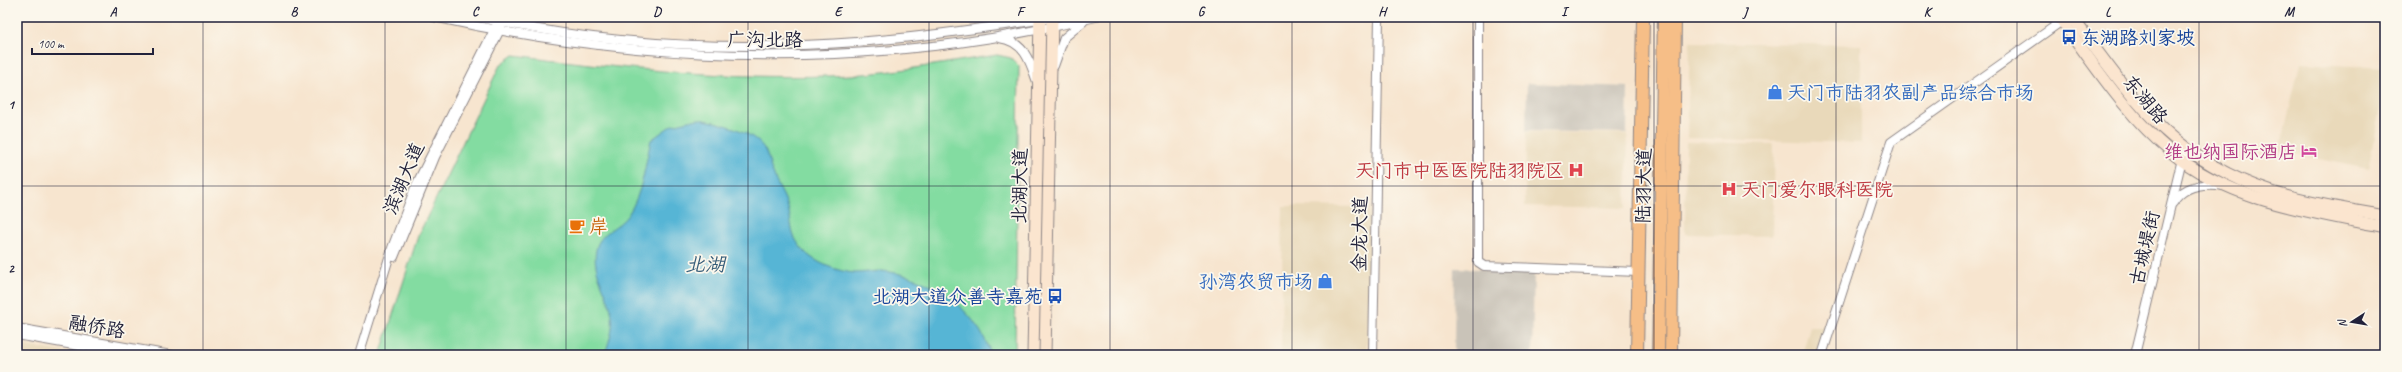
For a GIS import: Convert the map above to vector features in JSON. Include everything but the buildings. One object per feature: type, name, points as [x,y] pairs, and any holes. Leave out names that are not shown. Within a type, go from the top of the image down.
[{"type":"main road","points":[[1637,355],[1643,17]]},
{"type":"main road","name":"陆羽大道","points":[[1651,355],[1656,17]]},
{"type":"main road","name":"陆羽大道","points":[[1658,355],[1664,17]]},
{"type":"main road","points":[[1671,355],[1675,17]]},
{"type":"main road","name":"东湖路","points":[[2064,18],[2151,118],[2185,149],[2214,167],[2274,193],[2385,216]]},
{"type":"main road","name":"东湖路","points":[[2064,18],[2133,115],[2160,143],[2181,160],[2232,188],[2285,207],[2385,227]]},
{"type":"main road","name":"北湖大道","points":[[1045,355],[1052,20]]},
{"type":"main road","name":"北湖大道","points":[[1033,355],[1040,22]]},
{"type":"street","name":"广沟北路","points":[[434,17],[496,31],[606,46],[738,56],[863,52],[991,37],[1040,22]]},
{"type":"street","name":"广沟北路","points":[[477,17],[501,22],[651,42],[749,46],[877,42],[1052,20],[1092,18]]},
{"type":"street","points":[[990,27],[1010,17]]},
{"type":"street","name":"金龙大道","points":[[1373,355],[1379,17]]},
{"type":"street","points":[[1478,17],[1478,262],[1484,266],[1638,272]]},
{"type":"street","points":[[1050,84],[1058,53],[1064,38],[1092,18]]},
{"type":"street","points":[[1822,355],[1891,142],[2064,18]]},
{"type":"street","name":"滨湖大道","points":[[360,355],[392,248],[413,191],[429,154],[501,22]]},
{"type":"street","name":"滨湖大道","points":[[365,355],[392,264],[421,187],[496,31]]},
{"type":"street","points":[[991,37],[1008,39],[1023,49],[1038,86]]},
{"type":"street","name":"古城堤街","points":[[2135,355],[2181,160],[2185,149]]},
{"type":"street","points":[[2169,211],[2177,197],[2187,189],[2208,185],[2232,188]]},
{"type":"street","name":"融侨路","points":[[17,328],[171,355]]},
{"type":"street","name":"融侨路","points":[[17,335],[130,355]]},
{"type":"shaded area","points":[[689,17],[848,17],[778,19]]},
{"type":"shaded area","name":"天门市陆羽农副产品综合市场","points":[[1690,42],[1861,45],[1861,143],[1687,138]]},
{"type":"shaded area","points":[[2300,63],[2385,68],[2385,80],[2368,169],[2280,151]]},
{"type":"shaded area","points":[[1527,83],[1628,87],[1627,133],[1526,131]]},
{"type":"shaded area","name":"天门市中医医院陆羽院区","points":[[1526,132],[1628,134],[1626,208],[1525,206]]},
{"type":"shaded area","name":"天门爱尔眼科医院","points":[[1686,142],[1774,144],[1772,236],[1685,234]]},
{"type":"shaded area","name":"孙湾农贸市场","points":[[1283,206],[1370,207],[1367,355],[1281,355]]},
{"type":"shaded area","points":[[1455,268],[1534,271],[1532,355],[1454,355]]},
{"type":"shaded area","points":[[1810,327],[1833,327],[1826,355],[1802,355]]},
{"type":"shaded area","points":[[17,344],[80,355],[17,355]]},
{"type":"green space","points":[[514,55],[640,69],[724,75],[766,76],[869,74],[997,55],[1011,58],[1019,66],[1015,355],[380,355],[418,236],[500,65]]},
{"type":"water","name":"北湖","points":[[698,119],[716,122],[735,128],[760,143],[765,150],[788,207],[794,236],[799,245],[808,255],[820,263],[842,271],[855,273],[882,271],[900,274],[917,279],[934,287],[963,310],[975,323],[985,339],[991,355],[603,355],[606,352],[610,338],[612,313],[597,271],[595,261],[598,244],[605,234],[628,215],[633,206],[643,178],[651,140],[672,125]]},
{"type":"place","name":"东湖路刘家坡","points":[[2069,37]]},
{"type":"place","name":"天门市陆羽农副产品综合市场","points":[[1775,92]]},
{"type":"place","name":"维也纳国际酒店","points":[[2309,151]]},
{"type":"place","name":"天门市中医医院陆羽院区","points":[[1576,170]]},
{"type":"place","name":"天门爱尔眼科医院","points":[[1729,189]]},
{"type":"place","name":"岸","points":[[577,226]]},
{"type":"place","name":"孙湾农贸市场","points":[[1325,281]]},
{"type":"place","name":"北湖大道众善寺嘉苑","points":[[1055,296]]}]
